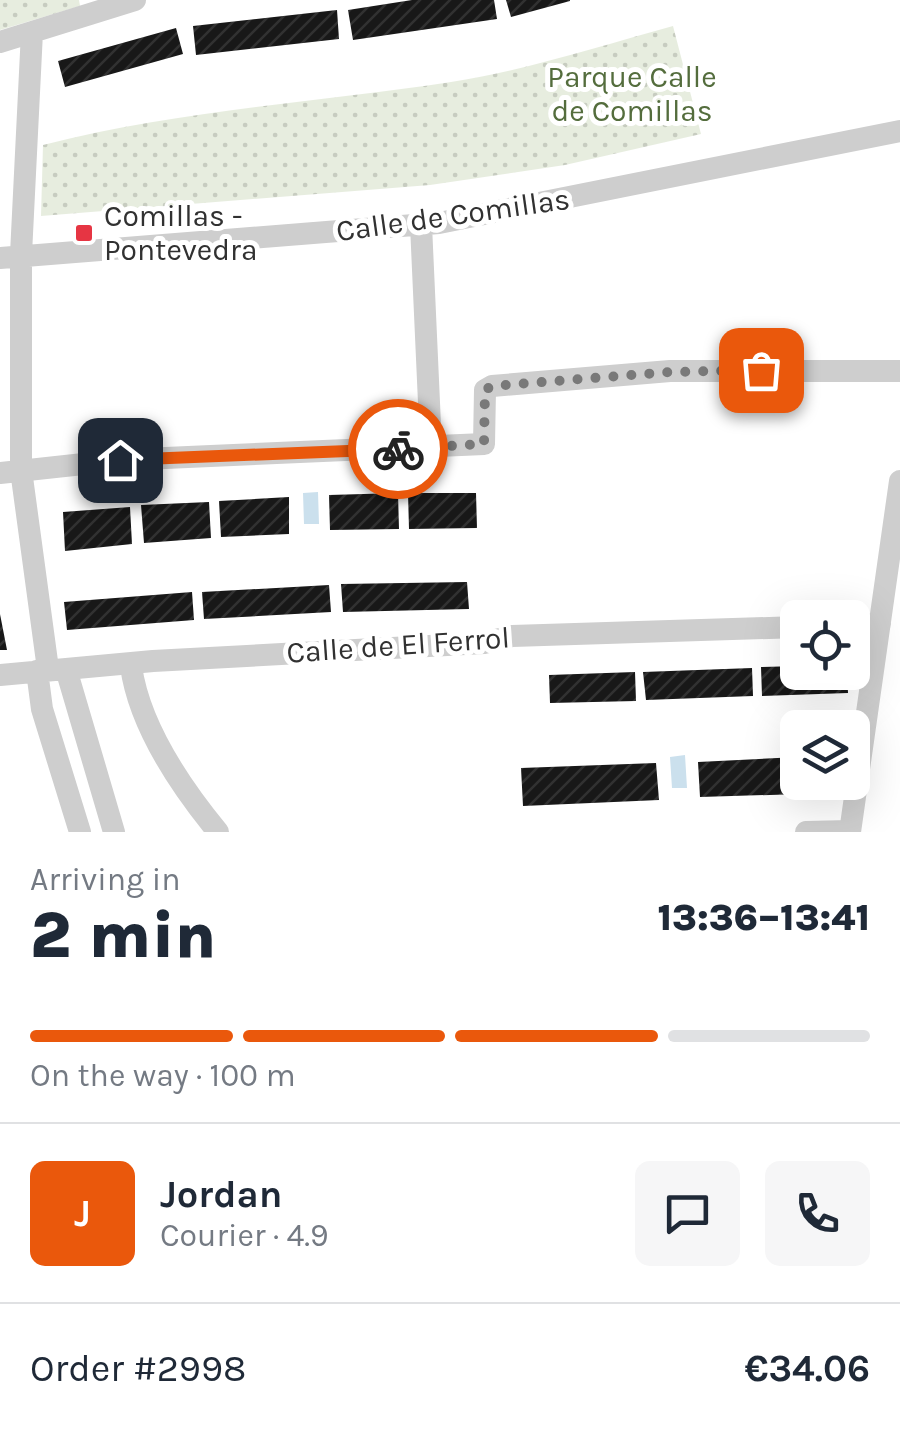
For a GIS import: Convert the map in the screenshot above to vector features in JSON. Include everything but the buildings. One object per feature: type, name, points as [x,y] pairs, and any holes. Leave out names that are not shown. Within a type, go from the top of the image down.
[{"type":"street","points":[[0,42],[88,7],[134,0]]},
{"type":"street","points":[[32,32],[10,256],[10,471],[42,709],[80,832]]},
{"type":"street","name":"Calle de Comillas","points":[[10,256],[421,225],[533,207],[900,132]]},
{"type":"street","points":[[421,225],[431,447]]},
{"type":"street","points":[[10,471],[120,460],[484,444],[485,390],[492,386],[670,372],[900,371]]},
{"type":"street","points":[[806,832],[850,831],[900,482]]},
{"type":"street","points":[[870,624],[880,624]]},
{"type":"street","name":"Calle de El Ferrol","points":[[35,671],[484,643],[512,636],[780,627]]},
{"type":"street","points":[[131,666],[133,682],[163,750],[218,832]]},
{"type":"street","points":[[35,671],[114,832]]},
{"type":"green space","points":[[0,0],[79,0],[80,6],[0,30]]},
{"type":"green space","name":"Parque Calle de Comillas","points":[[673,26],[701,134],[565,165],[430,185],[41,216],[43,145],[196,115],[479,77]]},
{"type":"water","points":[[318,492],[319,524],[304,524],[303,493]]},
{"type":"water","points":[[685,755],[687,788],[672,788],[670,757]]},
{"type":"way so far","points":[[398,449],[484,444],[485,390],[492,386],[670,372],[761,370]]},
{"type":"place","name":"Comillas - Pontevedra","points":[[84,233]]},
{"type":"route","points":[[120,460],[398,449]]}]
